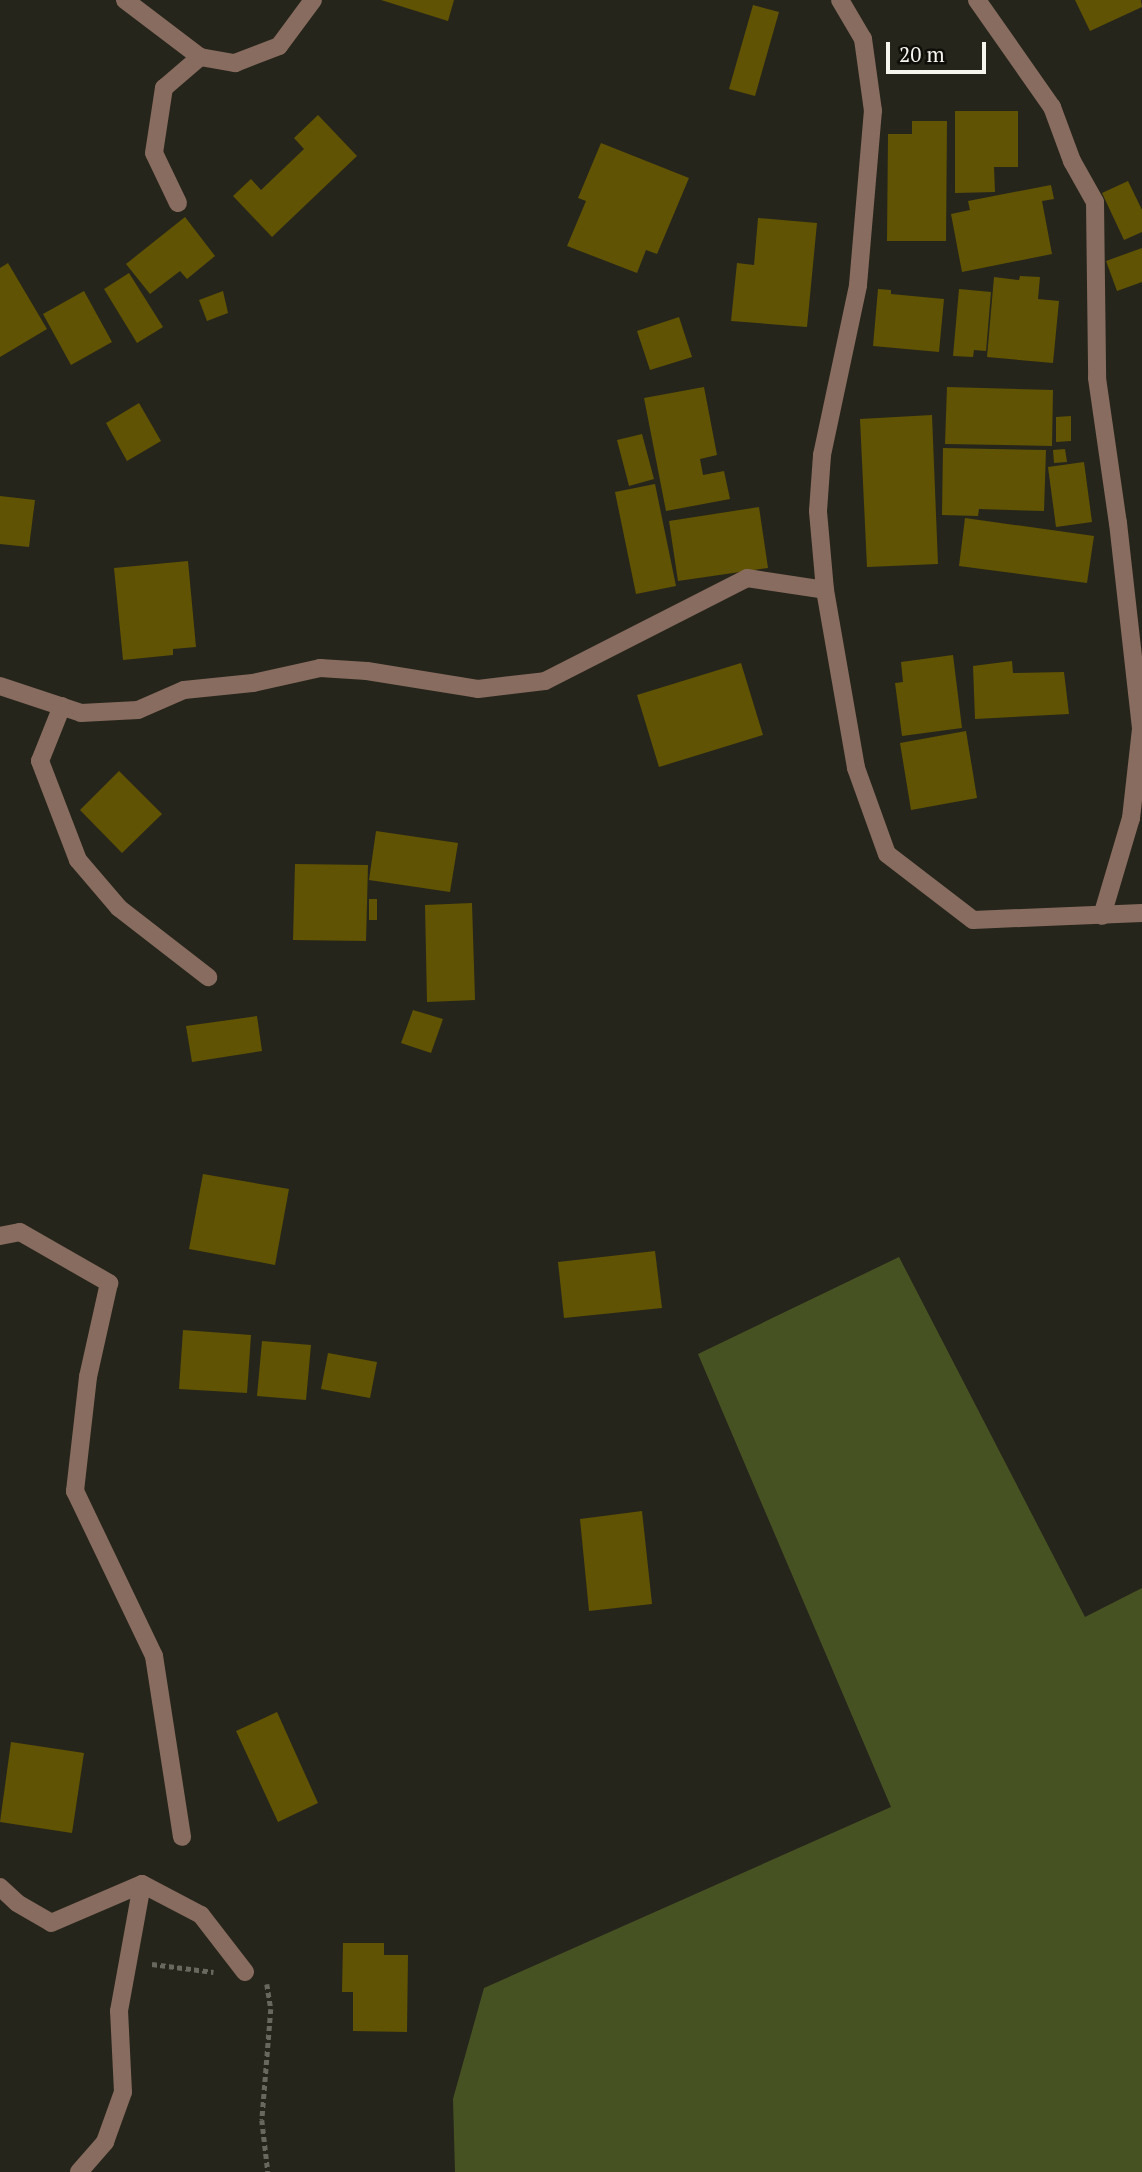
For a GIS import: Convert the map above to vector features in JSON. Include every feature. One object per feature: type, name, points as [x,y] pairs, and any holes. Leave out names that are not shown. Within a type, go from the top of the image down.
[{"type":"street","points":[[125,0],[200,57],[235,63],[279,46],[313,0]]},
{"type":"street","points":[[840,0],[863,40],[873,111],[858,285],[822,456],[818,511],[825,590],[856,768],[887,854],[973,920],[1142,913]]},
{"type":"street","points":[[977,0],[1052,107],[1072,161],[1095,202],[1097,378],[1118,523],[1141,729],[1131,818],[1102,916]]},
{"type":"street","points":[[178,203],[154,153],[164,88],[200,57]]},
{"type":"street","points":[[0,686],[81,713],[138,710],[184,690],[253,683],[320,668],[367,671],[478,689],[545,681],[747,578],[825,590]]},
{"type":"street","points":[[62,706],[40,761],[78,860],[120,908],[208,977]]},
{"type":"street","points":[[0,1236],[20,1232],[109,1283],[88,1377],[75,1490],[154,1656],[182,1838]]},
{"type":"street","points":[[0,1887],[17,1903],[51,1923],[142,1884]]},
{"type":"street","points":[[79,2172],[105,2141],[123,2092],[119,2011],[142,1884]]},
{"type":"street","points":[[142,1884],[201,1915],[245,1972]]},
{"type":"path","points":[[130,1962],[228,1974],[264,1971],[271,2009],[262,2120],[268,2172]]},
{"type":"green space","points":[[899,1257],[1085,1617],[1142,1588],[1142,2172],[455,2172],[453,2099],[484,1988],[891,1807],[698,1354]]},
{"type":"building","points":[[381,0],[454,0],[448,21]]},
{"type":"building","points":[[1075,0],[1141,0],[1142,7],[1090,31]]},
{"type":"building","points":[[753,5],[779,12],[755,96],[729,89]]},
{"type":"building","points":[[955,111],[1018,111],[1018,167],[994,167],[995,192],[955,193]]},
{"type":"building","points":[[318,115],[357,156],[272,237],[233,196],[251,179],[261,190],[304,149],[294,138]]},
{"type":"building","points":[[912,121],[947,121],[946,241],[887,241],[888,134],[912,134]]},
{"type":"building","points":[[601,143],[689,178],[657,254],[646,250],[637,273],[567,246],[586,201],[578,198]]},
{"type":"building","points":[[1128,181],[1142,210],[1142,232],[1124,240],[1102,193]]},
{"type":"building","points":[[1051,185],[1054,199],[1042,201],[1052,254],[962,272],[951,214],[970,210],[968,201]]},
{"type":"building","points":[[185,217],[215,256],[187,279],[180,271],[150,294],[126,264]]},
{"type":"building","points":[[758,218],[817,223],[807,327],[731,321],[737,263],[754,265]]},
{"type":"building","points":[[1142,248],[1142,282],[1117,291],[1106,261]]},
{"type":"building","points":[[8,263],[47,329],[0,357],[0,268]]},
{"type":"building","points":[[129,273],[163,327],[137,343],[104,289]]},
{"type":"building","points":[[1020,276],[1040,277],[1038,299],[1059,301],[1053,363],[987,357],[994,277],[1019,280]]},
{"type":"building","points":[[878,289],[891,290],[891,294],[944,299],[939,352],[873,346]]},
{"type":"building","points":[[959,289],[991,292],[986,351],[974,350],[973,357],[953,356]]},
{"type":"building","points":[[84,291],[112,342],[71,365],[43,314]]},
{"type":"building","points":[[223,291],[228,313],[207,321],[199,300]]},
{"type":"building","points":[[679,317],[692,357],[650,370],[637,331]]},
{"type":"building","points":[[704,387],[717,455],[700,459],[703,475],[724,471],[730,499],[666,511],[644,398]]},
{"type":"building","points":[[947,387],[1053,390],[1052,446],[945,444]]},
{"type":"building","points":[[139,403],[161,441],[127,461],[106,423]]},
{"type":"building","points":[[932,415],[938,564],[867,567],[860,419]]},
{"type":"building","points":[[1071,416],[1071,441],[1056,442],[1056,417]]},
{"type":"building","points":[[642,434],[654,479],[629,486],[617,440]]},
{"type":"building","points":[[943,448],[1046,450],[1044,511],[979,509],[978,516],[942,515]]},
{"type":"building","points":[[1065,449],[1067,462],[1054,463],[1053,450]]},
{"type":"building","points":[[1084,462],[1092,522],[1056,527],[1048,467]]},
{"type":"building","points":[[655,484],[676,586],[636,594],[615,492]]},
{"type":"building","points":[[0,496],[35,500],[29,547],[0,544]]},
{"type":"building","points":[[759,507],[768,568],[678,581],[669,521]]},
{"type":"building","points":[[965,518],[1094,536],[1087,583],[959,566]]},
{"type":"building","points":[[188,561],[196,647],[173,649],[173,655],[123,660],[114,568]]},
{"type":"building","points":[[953,655],[962,728],[902,736],[895,683],[903,682],[901,662]]},
{"type":"building","points":[[1012,661],[1013,673],[1064,672],[1069,714],[975,719],[973,666]]},
{"type":"building","points":[[741,663],[763,735],[659,767],[637,695]]},
{"type":"building","points":[[966,731],[977,798],[911,810],[900,743]]},
{"type":"building","points":[[119,771],[162,814],[122,853],[80,810]]},
{"type":"building","points":[[376,831],[458,843],[450,892],[369,880]]},
{"type":"building","points":[[295,864],[368,865],[366,941],[293,940]]},
{"type":"building","points":[[369,899],[377,899],[377,920],[369,920]]},
{"type":"building","points":[[472,903],[475,1000],[427,1002],[425,905]]},
{"type":"building","points":[[413,1010],[443,1019],[431,1053],[401,1043]]},
{"type":"building","points":[[257,1016],[262,1051],[192,1062],[186,1026]]},
{"type":"building","points":[[203,1174],[289,1189],[275,1265],[189,1249]]},
{"type":"building","points":[[655,1251],[662,1308],[564,1318],[558,1262]]},
{"type":"building","points":[[183,1330],[251,1335],[247,1393],[179,1389]]},
{"type":"building","points":[[262,1341],[311,1345],[306,1400],[257,1396]]},
{"type":"building","points":[[328,1353],[377,1362],[370,1398],[321,1389]]},
{"type":"building","points":[[642,1511],[652,1604],[589,1611],[580,1519]]},
{"type":"building","points":[[277,1712],[318,1803],[278,1822],[236,1731]]},
{"type":"building","points":[[11,1742],[84,1753],[72,1833],[0,1822]]},
{"type":"building","points":[[343,1943],[384,1943],[384,1955],[408,1955],[407,2032],[353,2031],[353,1992],[342,1992]]}]
